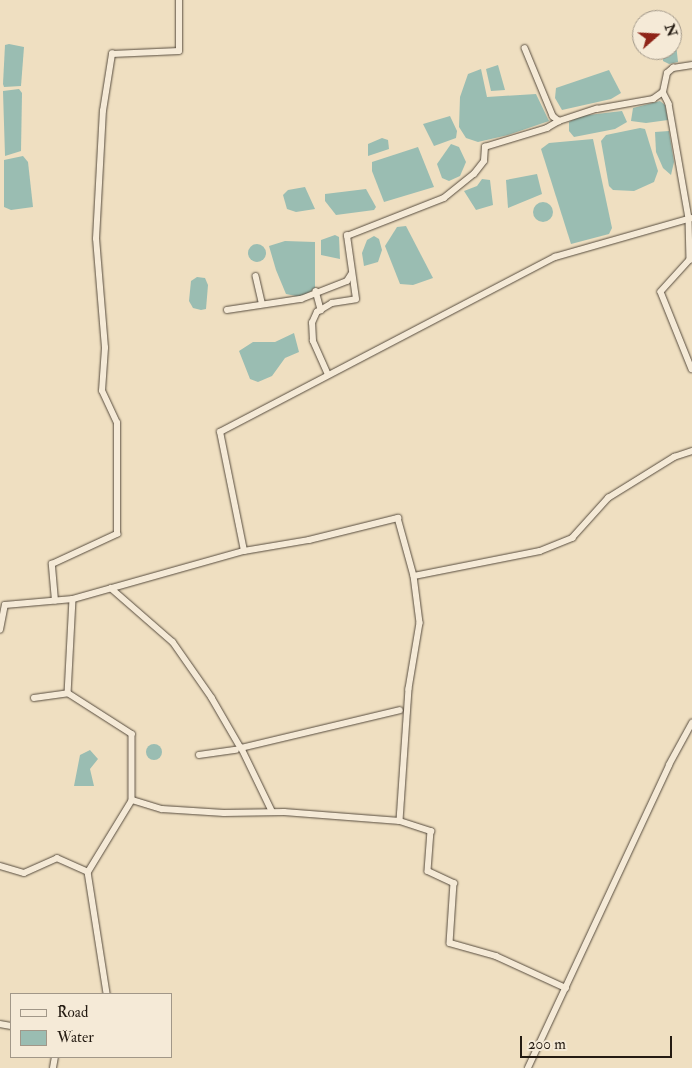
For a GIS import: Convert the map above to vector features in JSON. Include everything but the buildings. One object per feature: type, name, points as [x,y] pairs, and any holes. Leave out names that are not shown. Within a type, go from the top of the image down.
[{"type":"street","points":[[54,600],[52,564],[117,534],[117,423],[102,392],[105,348],[96,239],[103,110],[112,54],[179,52],[179,0]]},
{"type":"street","points":[[525,48],[553,116],[559,120]]},
{"type":"street","points":[[692,65],[673,68],[667,73],[663,92],[669,104],[690,219],[690,260],[661,292],[692,369]]},
{"type":"street","points":[[328,374],[313,341],[312,323],[321,310],[332,303],[356,299],[347,236],[444,198],[474,174],[484,161],[485,147],[547,128],[559,120],[597,109],[653,100],[663,92]]},
{"type":"street","points":[[244,551],[220,432],[555,257],[690,219]]},
{"type":"street","points":[[227,310],[262,302],[301,299],[316,291],[346,281],[352,273]]},
{"type":"street","points":[[256,276],[262,302]]},
{"type":"street","points":[[316,291],[321,310]]},
{"type":"street","points":[[414,576],[540,551],[572,538],[608,498],[674,457],[692,451]]},
{"type":"street","points":[[0,630],[5,605],[73,599],[244,551],[309,540],[398,518],[414,576],[420,623],[409,689],[400,820]]},
{"type":"street","points":[[111,588],[173,642],[212,698],[272,812]]},
{"type":"street","points":[[68,693],[73,599]]},
{"type":"street","points":[[34,698],[68,693],[132,734],[132,800],[88,872],[107,993]]},
{"type":"street","points":[[199,755],[238,749],[400,710]]},
{"type":"street","points":[[528,1068],[669,765],[692,723]]},
{"type":"street","points":[[132,800],[162,809],[272,812],[400,820],[431,831],[428,871],[454,883],[450,943],[496,956],[566,988]]},
{"type":"street","points":[[0,866],[24,873],[57,858],[88,872]]},
{"type":"water","points":[[5,45],[24,47],[21,86],[4,87],[3,84]]},
{"type":"water","points":[[678,60],[678,62],[669,64],[663,61]]},
{"type":"water","points":[[498,65],[505,90],[491,91],[486,69]]},
{"type":"water","points":[[481,69],[487,97],[536,94],[549,121],[508,135],[478,142],[466,138],[459,127],[460,97],[468,74]]},
{"type":"water","points":[[609,70],[621,93],[611,99],[562,110],[555,98],[556,88]]},
{"type":"water","points":[[19,89],[22,93],[21,151],[5,156],[3,91]]},
{"type":"water","points":[[660,101],[665,105],[668,120],[646,123],[631,121],[633,108]]},
{"type":"water","points":[[622,111],[627,122],[615,129],[574,137],[569,131],[569,122],[580,116]]},
{"type":"water","points":[[450,116],[457,131],[456,138],[434,146],[423,124]]},
{"type":"water","points":[[640,128],[645,129],[658,171],[654,182],[634,191],[613,190],[609,186],[601,141],[606,135]]},
{"type":"water","points":[[669,131],[674,162],[671,175],[663,168],[656,152],[655,132]]},
{"type":"water","points":[[382,138],[388,140],[389,149],[368,156],[368,144]]},
{"type":"water","points":[[593,139],[612,228],[609,234],[571,244],[541,149],[549,143]]},
{"type":"water","points":[[451,144],[459,147],[466,162],[460,176],[449,181],[442,178],[437,164]]},
{"type":"water","points":[[418,147],[434,187],[384,202],[372,171],[372,162]]},
{"type":"water","points":[[23,156],[28,162],[33,207],[11,210],[4,207],[4,160]]},
{"type":"water","points":[[537,174],[542,194],[508,208],[506,180]]},
{"type":"water","points":[[482,179],[490,180],[493,205],[476,210],[464,191],[477,186]]},
{"type":"water","points":[[305,187],[315,209],[296,212],[287,209],[283,195],[288,190]]},
{"type":"water","points":[[366,189],[376,207],[374,210],[336,215],[325,201],[325,194]]},
{"type":"water","points":[[543,202],[550,205],[553,212],[550,219],[543,222],[536,219],[533,212],[536,205]]},
{"type":"water","points":[[406,226],[433,278],[413,285],[400,284],[385,246],[397,227]]},
{"type":"water","points":[[335,235],[339,237],[340,259],[321,255],[321,240]]},
{"type":"water","points":[[374,236],[379,239],[382,250],[378,262],[364,266],[362,253],[367,240]]},
{"type":"water","points":[[285,241],[315,242],[315,289],[301,297],[286,294],[269,246]]},
{"type":"water","points":[[257,244],[263,247],[266,253],[263,259],[257,262],[251,259],[248,253],[251,247]]},
{"type":"water","points":[[197,277],[205,278],[208,285],[206,309],[201,310],[193,308],[189,301],[191,281]]},
{"type":"water","points":[[294,333],[299,352],[285,358],[272,376],[258,382],[250,379],[239,351],[253,342],[275,342]]},
{"type":"water","points":[[154,744],[160,746],[162,752],[160,758],[154,760],[148,758],[146,752],[148,746]]},
{"type":"water","points":[[90,750],[98,759],[90,769],[94,786],[74,786],[80,755]]}]
